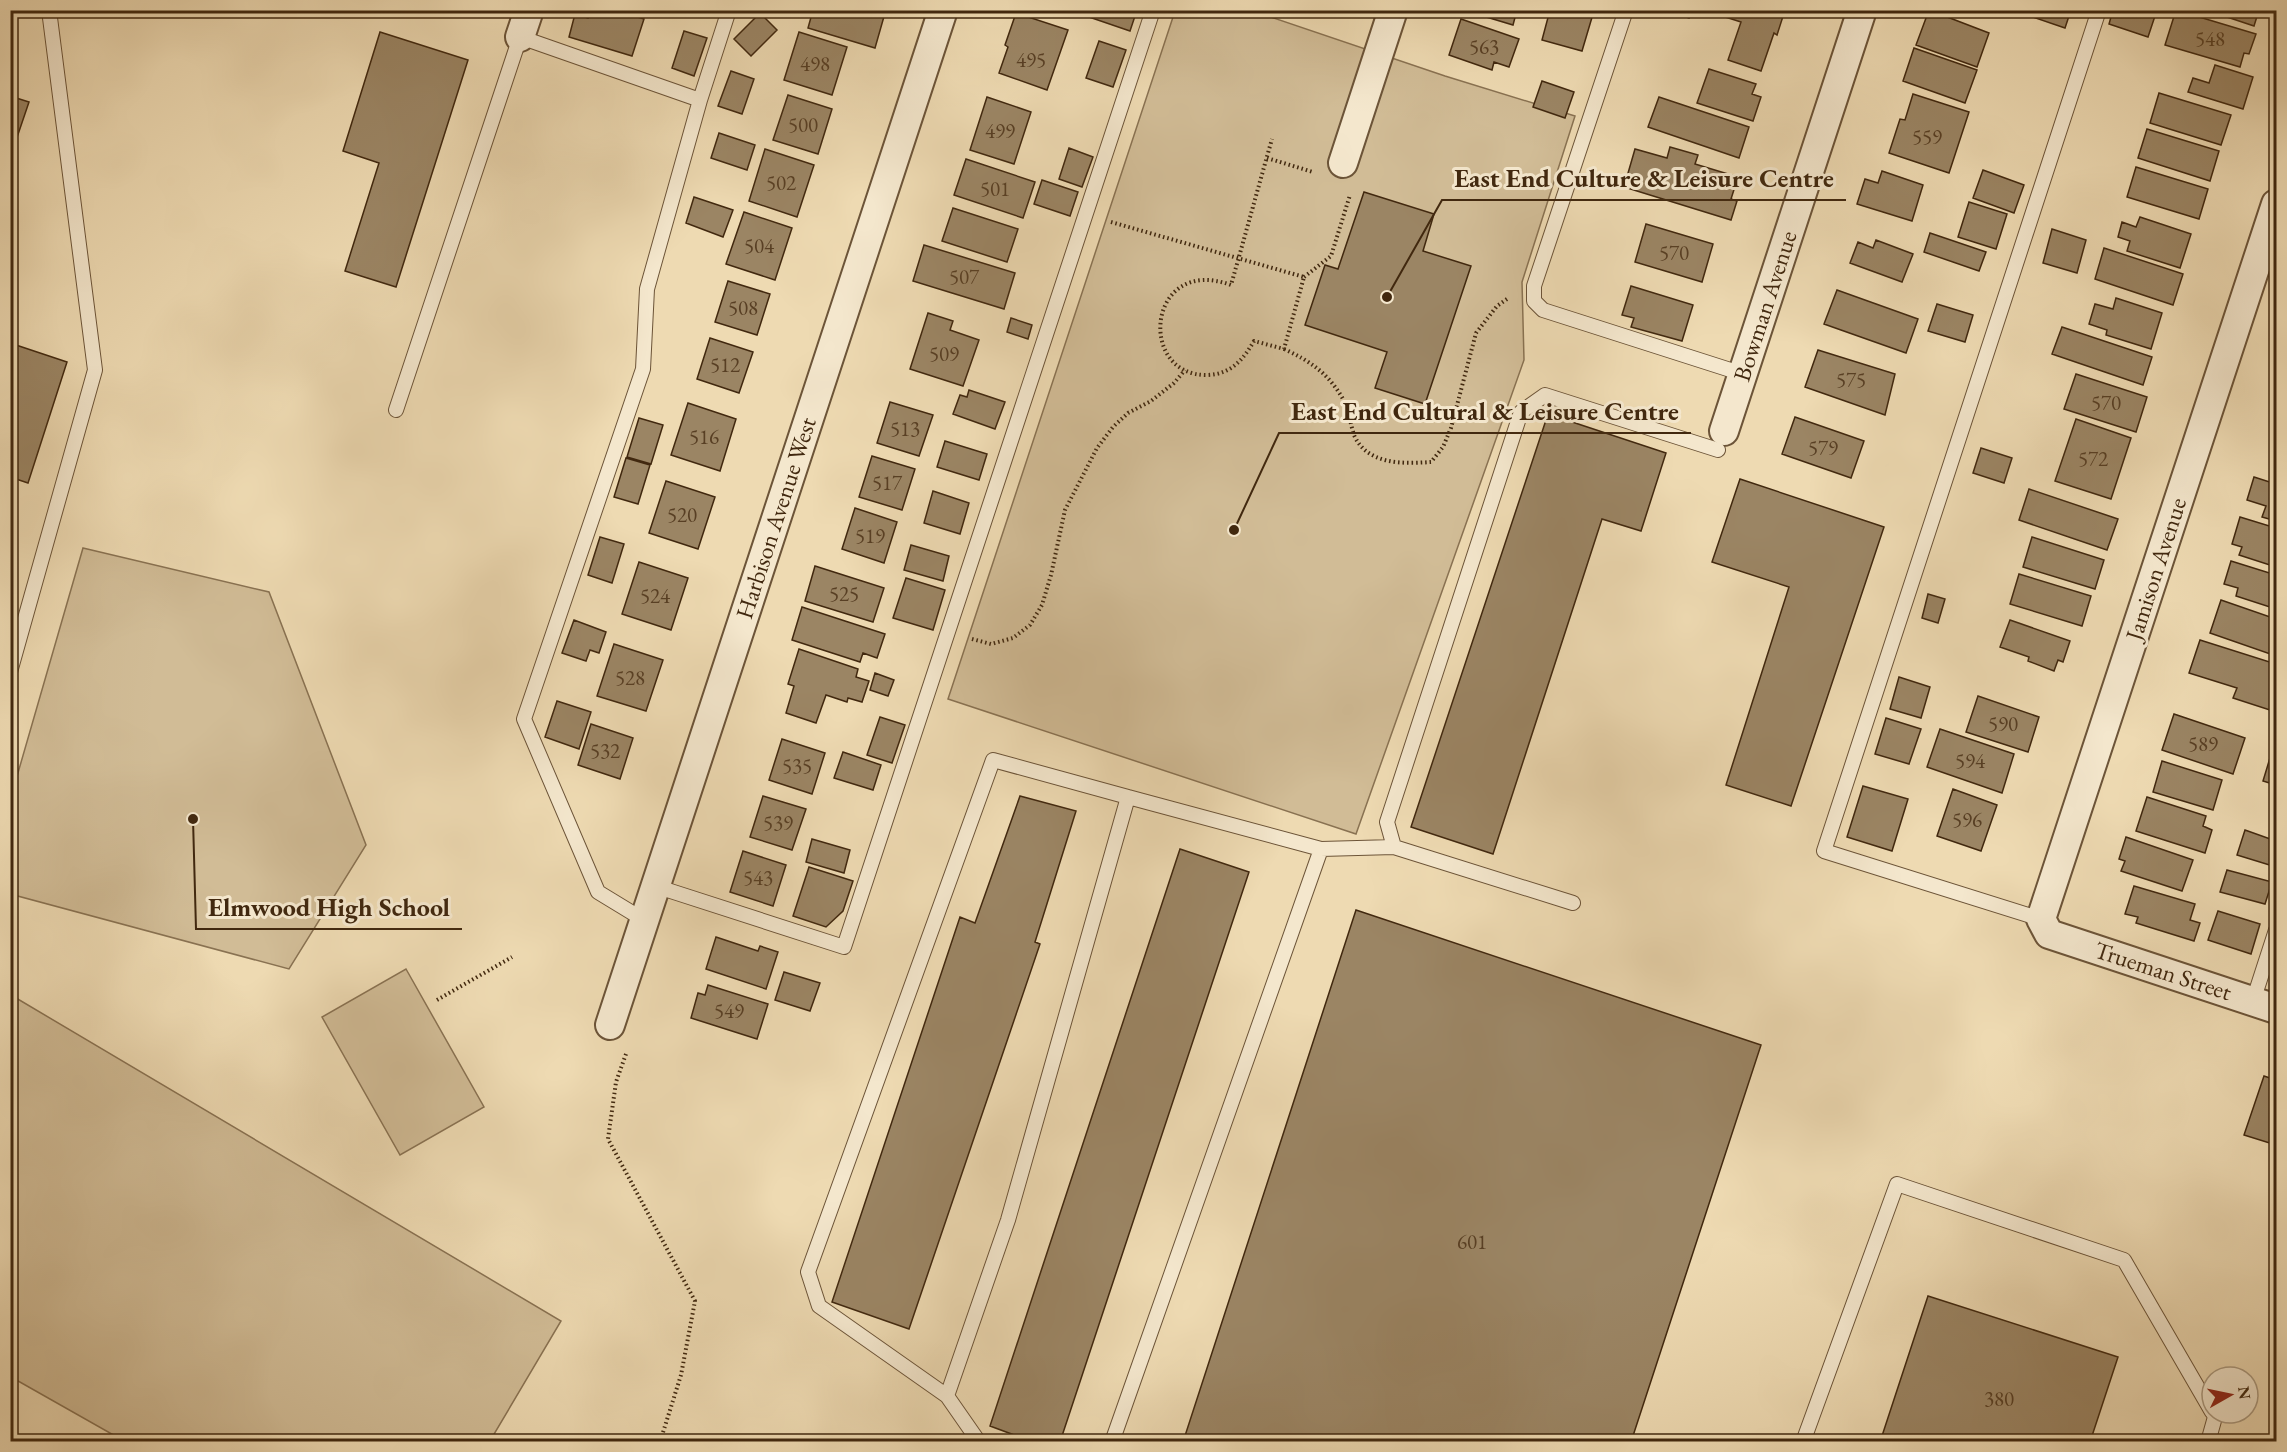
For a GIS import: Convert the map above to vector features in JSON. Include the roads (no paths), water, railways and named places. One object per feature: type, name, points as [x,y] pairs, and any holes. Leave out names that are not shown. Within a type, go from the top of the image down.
[{"type":"street","points":[[520,38],[529,10]]},
{"type":"street","name":"Harbison Avenue West","points":[[610,1025],[943,10]]},
{"type":"street","points":[[1343,163],[1393,10]]},
{"type":"street","name":"Bowman Avenue","points":[[1721,441],[1862,10]]},
{"type":"street","name":"Jamison Avenue","points":[[2045,927],[2277,204]]},
{"type":"street","name":"Trueman Street","points":[[2045,927],[2265,1005]]},
{"type":"lane","points":[[10,672],[95,370],[49,10]]},
{"type":"lane","points":[[644,920],[598,892],[524,719],[643,369],[647,289],[700,100],[729,10]]},
{"type":"lane","points":[[655,886],[844,947],[1153,10]]},
{"type":"lane","points":[[1626,10],[1534,286],[1534,301],[1543,310],[1743,374]]},
{"type":"lane","points":[[2045,927],[1824,851],[2099,10]]},
{"type":"lane","points":[[396,410],[520,38],[700,100]]},
{"type":"lane","points":[[1394,847],[1387,822],[1521,412],[1545,394],[1721,441]]},
{"type":"lane","points":[[979,1442],[947,1396],[819,1306],[808,1272],[993,760],[1321,849],[1394,847],[1573,903]]},
{"type":"lane","points":[[947,1396],[1008,1220],[1128,797]]},
{"type":"lane","points":[[1112,1442],[1321,849]]},
{"type":"lane","points":[[2265,1005],[2277,930]]},
{"type":"lane","points":[[1803,1442],[1897,1184],[2124,1260],[2200,1391]]},
{"type":"lane","points":[[2208,1442],[2213,1425]]},
{"type":"place","name":"East End Culture & Leisure Centre","points":[[1387,297]]},
{"type":"place","name":"East End Cultural & Leisure Centre","points":[[1234,530]]},
{"type":"place","name":"Elmwood High School","points":[[193,819]]}]
